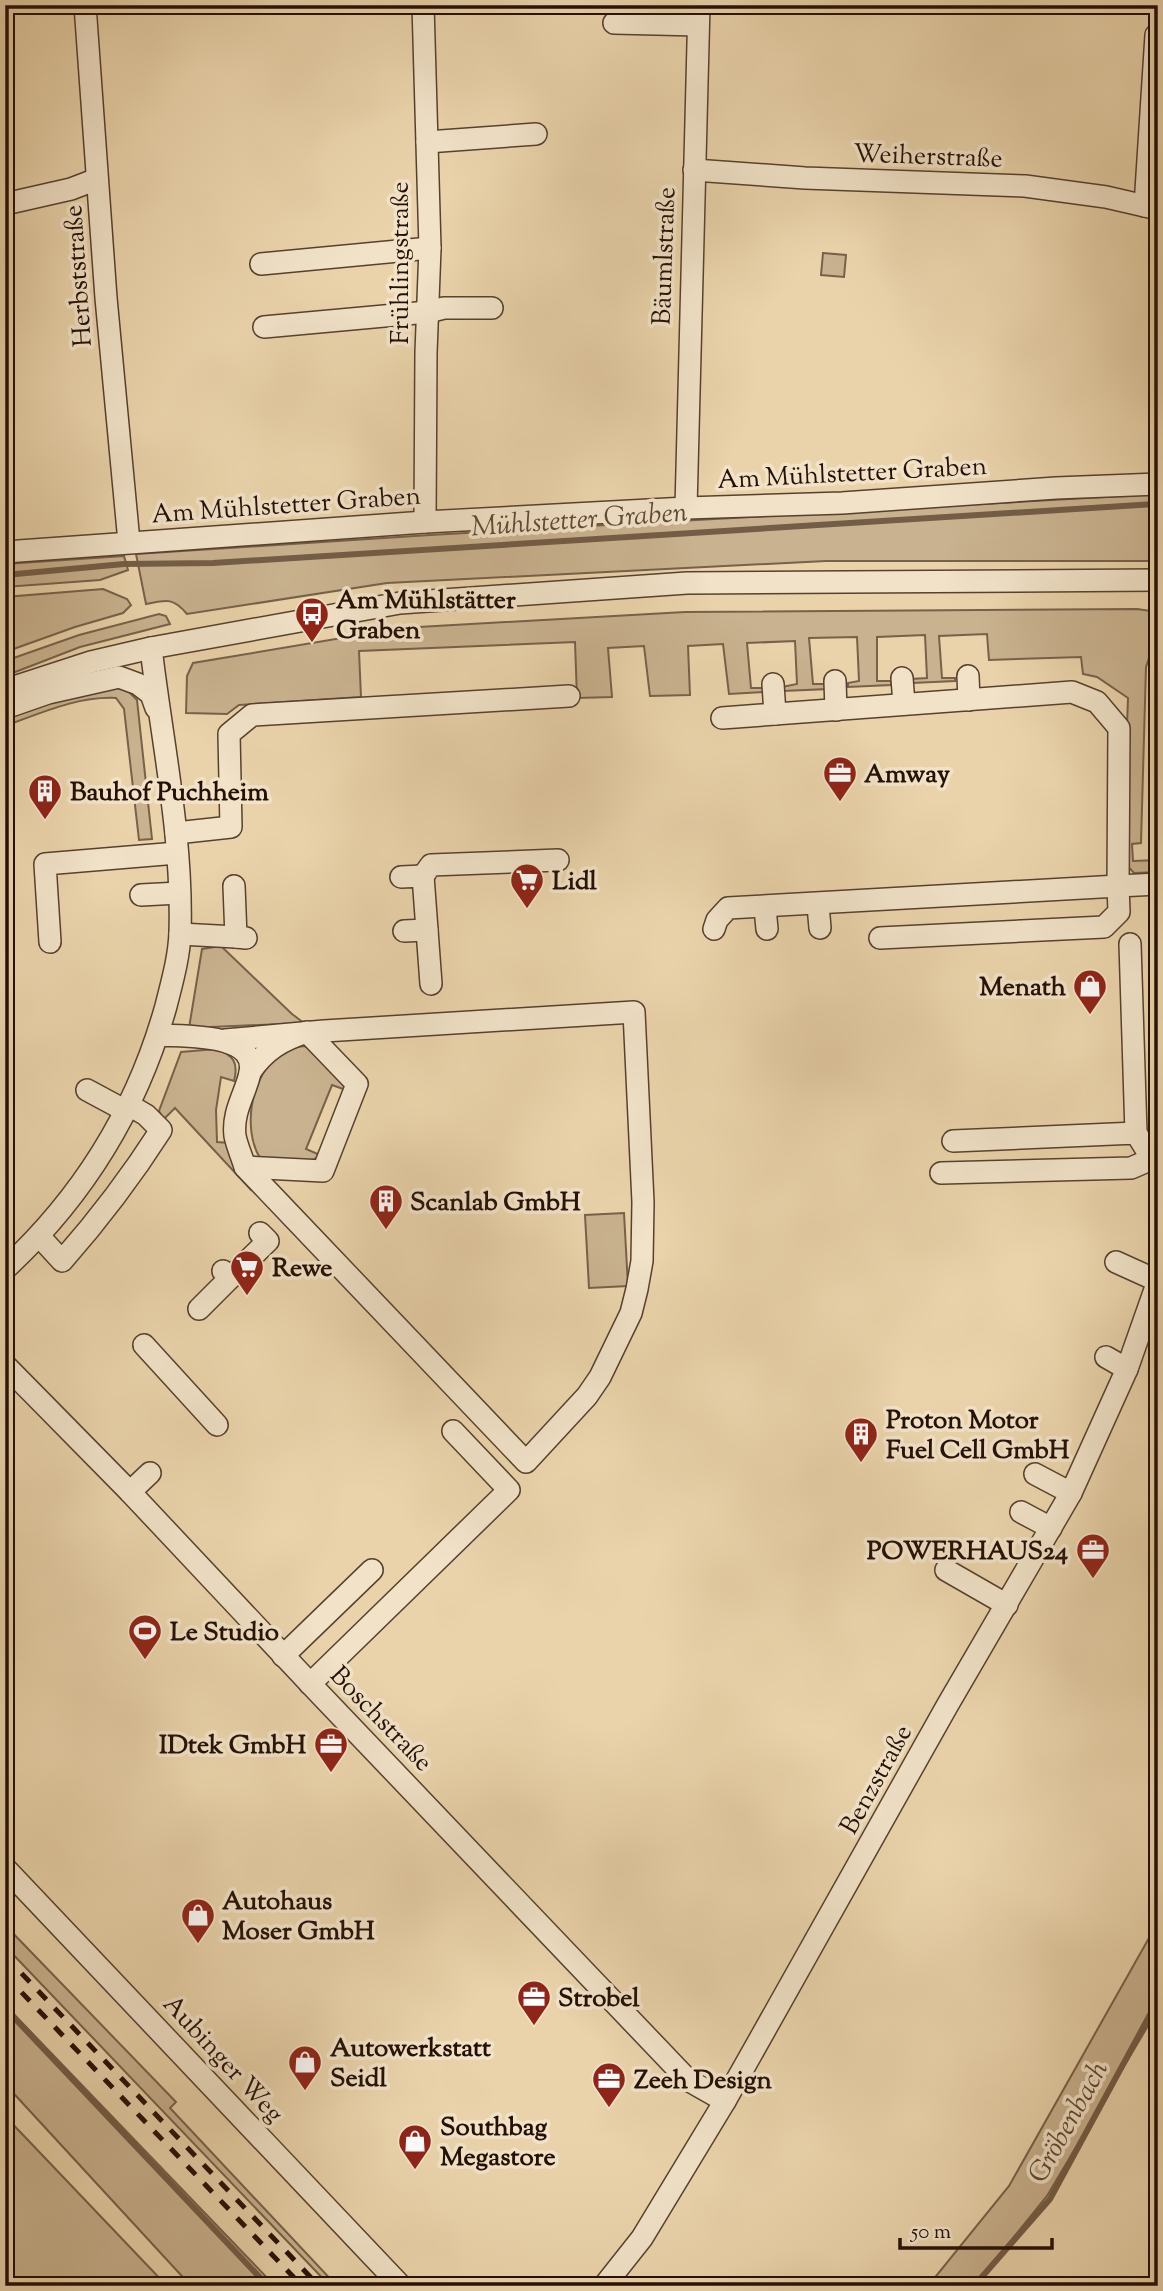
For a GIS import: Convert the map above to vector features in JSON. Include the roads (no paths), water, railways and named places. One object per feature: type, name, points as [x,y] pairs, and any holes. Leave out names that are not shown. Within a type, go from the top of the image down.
[{"type":"street","name":"Herbststraße","points":[[85,5],[110,352],[129,542]]},
{"type":"street","name":"Frühlingstraße","points":[[423,5],[430,248],[425,522]]},
{"type":"street","points":[[614,23],[699,15]]},
{"type":"street","name":"Bäumlstraße","points":[[686,508],[699,15]]},
{"type":"street","points":[[1151,208],[1157,34]]},
{"type":"street","points":[[427,142],[536,134]]},
{"type":"street","name":"Weiherstraße","points":[[694,170],[805,178],[1025,186],[1106,197],[1151,208]]},
{"type":"street","points":[[5,204],[71,189],[97,179]]},
{"type":"street","points":[[261,264],[430,248]]},
{"type":"street","points":[[264,327],[443,309],[492,307]]},
{"type":"street","name":"Am Mühlstetter Graben","points":[[5,552],[425,522],[686,508],[842,503],[1056,488],[1158,484]]},
{"type":"street","points":[[5,690],[92,662],[151,648],[400,603],[673,584],[1158,580]]},
{"type":"street","points":[[5,1269],[40,1237],[92,1171],[127,1108],[158,1035],[176,967],[180,934],[176,843],[151,648]]},
{"type":"street","points":[[968,676],[969,700]]},
{"type":"street","points":[[5,708],[48,693],[119,677],[138,684],[151,694],[159,717]]},
{"type":"street","points":[[902,678],[904,704]]},
{"type":"street","points":[[835,681],[836,709]]},
{"type":"street","points":[[773,684],[775,714]]},
{"type":"street","points":[[722,718],[1072,692],[1097,702],[1119,728],[1119,912],[1104,927],[880,938]]},
{"type":"street","points":[[50,942],[45,864],[176,843],[231,827],[229,734],[252,715],[569,696]]},
{"type":"street","points":[[431,984],[423,876],[431,865],[558,860]]},
{"type":"street","points":[[401,877],[423,876]]},
{"type":"street","points":[[714,929],[716,920],[728,908],[766,918],[818,905],[1158,884]]},
{"type":"street","points":[[180,934],[241,937],[234,886]]},
{"type":"street","points":[[141,895],[179,893]]},
{"type":"street","points":[[818,905],[820,928]]},
{"type":"street","points":[[404,931],[427,930]]},
{"type":"street","points":[[941,1173],[1131,1168],[1155,1160],[1136,1133],[1130,944]]},
{"type":"street","points":[[158,1035],[225,1041],[307,1032],[634,1012],[642,1261],[631,1313],[612,1355],[587,1396],[526,1462],[245,1167],[235,1134],[237,1106],[250,1072],[260,1058],[274,1046],[307,1032]]},
{"type":"street","points":[[245,1167],[323,1171],[357,1084],[307,1032]]},
{"type":"street","points":[[225,1041],[241,1047],[249,1060],[250,1072]]},
{"type":"street","points":[[40,1237],[62,1261],[130,1179],[161,1130],[146,1115],[87,1090]]},
{"type":"street","points":[[953,1141],[1136,1133]]},
{"type":"street","points":[[200,1309],[227,1274],[268,1241],[260,1233]]},
{"type":"street","points":[[1116,1262],[1158,1281]]},
{"type":"street","name":"Benzstraße","points":[[604,2286],[642,2238],[725,2101],[947,1706],[1071,1493],[1127,1369],[1158,1281]]},
{"type":"street","points":[[144,1345],[217,1425]]},
{"type":"street","points":[[1106,1357],[1127,1369]]},
{"type":"street","name":"Boschstraße","points":[[5,1365],[226,1586],[261,1624],[283,1656],[688,2080],[725,2101]]},
{"type":"street","points":[[310,1684],[509,1490],[453,1431]]},
{"type":"street","points":[[130,1492],[150,1473]]},
{"type":"street","points":[[1035,1474],[1071,1493]]},
{"type":"street","points":[[1021,1512],[1051,1528]]},
{"type":"street","points":[[283,1656],[372,1570]]},
{"type":"street","points":[[946,1570],[1007,1605]]},
{"type":"street","name":"Aubinger Weg","points":[[5,1868],[401,2286]]},
{"type":"waterway","name":"Mühlstetter Graben","points":[[5,575],[124,564],[213,563],[1155,504]]},
{"type":"waterway","name":"Gröbenbach","points":[[974,2286],[1050,2199],[1158,2000]]},
{"type":"waterway","points":[[5,2008],[268,2286]]},
{"type":"railway","points":[[5,1956],[319,2286]]},
{"type":"railway","points":[[5,1975],[302,2286]]},
{"type":"place","name":"Am Mühlstätter Graben","points":[[312,644]]},
{"type":"place","name":"Amway","points":[[840,803]]},
{"type":"place","name":"Bauhof Puchheim","points":[[45,821]]},
{"type":"place","name":"Lidl","points":[[527,910]]},
{"type":"place","name":"Menath","points":[[1090,1016]]},
{"type":"place","name":"Scanlab GmbH","points":[[386,1231]]},
{"type":"place","name":"Rewe","points":[[247,1297]]},
{"type":"place","name":"Proton Motor Fuel Cell GmbH","points":[[861,1464]]},
{"type":"place","name":"POWERHAUS24","points":[[1093,1580]]},
{"type":"place","name":"Le Studio","points":[[145,1661]]},
{"type":"place","name":"IDtek GmbH","points":[[331,1774]]},
{"type":"place","name":"Autohaus Moser GmbH","points":[[198,1945]]},
{"type":"place","name":"Strobel","points":[[534,2027]]},
{"type":"place","name":"Autowerkstatt Seidl","points":[[305,2092]]},
{"type":"place","name":"Zeeh Design","points":[[609,2109]]},
{"type":"place","name":"Southbag Megastore","points":[[415,2171]]}]
